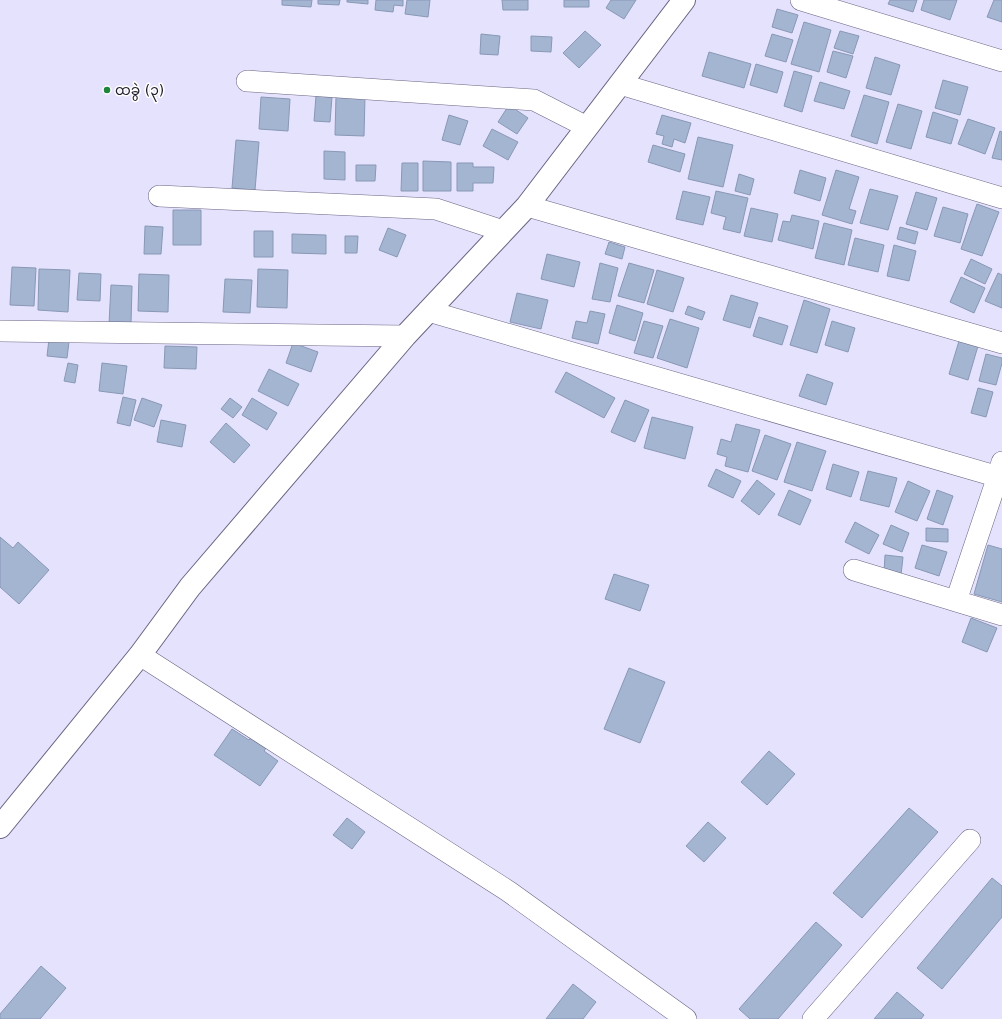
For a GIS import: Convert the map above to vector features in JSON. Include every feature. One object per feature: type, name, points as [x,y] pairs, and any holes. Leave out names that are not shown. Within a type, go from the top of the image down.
[{"type":"street","points":[[0,827],[140,655],[190,587],[428,311],[527,206],[684,0]]},
{"type":"street","points":[[801,0],[1002,61]]},
{"type":"street","points":[[247,81],[534,100],[587,127]]},
{"type":"street","points":[[620,84],[1002,198]]},
{"type":"street","points":[[160,196],[436,209],[503,231]]},
{"type":"street","points":[[527,206],[1002,342]]},
{"type":"street","points":[[428,311],[1001,472],[956,601]]},
{"type":"street","points":[[0,331],[406,336]]},
{"type":"street","points":[[854,570],[1002,615]]},
{"type":"street","points":[[140,655],[508,891],[686,1019]]},
{"type":"street","points":[[813,1019],[970,840]]},
{"type":"building","points":[[282,0],[312,0],[311,7],[282,5]]},
{"type":"building","points":[[318,0],[340,0],[339,5],[318,4]]},
{"type":"building","points":[[347,0],[368,0],[368,4],[347,2]]},
{"type":"building","points":[[376,0],[403,0],[403,6],[394,5],[393,12],[375,10]]},
{"type":"building","points":[[407,0],[430,0],[428,17],[405,14]]},
{"type":"building","points":[[502,0],[528,0],[528,10],[503,10]]},
{"type":"building","points":[[564,0],[589,0],[589,7],[564,7]]},
{"type":"building","points":[[611,0],[636,0],[624,19],[606,8]]},
{"type":"building","points":[[890,0],[917,0],[913,12],[888,4]]},
{"type":"building","points":[[924,0],[957,0],[950,20],[921,10]]},
{"type":"building","points":[[994,0],[1002,0],[1002,22],[987,17]]},
{"type":"building","points":[[777,9],[798,15],[792,33],[772,27]]},
{"type":"building","points":[[804,22],[831,30],[819,72],[791,64]]},
{"type":"building","points":[[585,31],[601,45],[579,68],[563,53]]},
{"type":"building","points":[[840,31],[859,36],[853,54],[834,48]]},
{"type":"building","points":[[481,34],[500,36],[498,55],[480,54]]},
{"type":"building","points":[[772,34],[793,40],[786,62],[765,56]]},
{"type":"building","points":[[531,36],[552,37],[551,52],[531,51]]},
{"type":"building","points":[[833,51],[853,56],[846,78],[827,72]]},
{"type":"building","points":[[709,52],[751,64],[744,88],[702,76]]},
{"type":"building","points":[[875,57],[900,65],[891,95],[866,88]]},
{"type":"building","points":[[756,64],[783,72],[777,93],[750,85]]},
{"type":"building","points":[[794,71],[812,76],[802,112],[784,106]]},
{"type":"building","points":[[943,80],[968,87],[960,115],[935,108]]},
{"type":"building","points":[[820,82],[850,91],[844,109],[814,101]]},
{"type":"building","points":[[864,95],[889,102],[877,144],[851,136]]},
{"type":"building","points":[[316,96],[332,97],[330,122],[314,121]]},
{"type":"building","points":[[336,96],[365,97],[364,136],[335,135]]},
{"type":"building","points":[[261,97],[290,99],[288,131],[259,129]]},
{"type":"building","points":[[898,104],[922,111],[911,149],[886,142]]},
{"type":"building","points":[[509,105],[528,118],[517,134],[498,122]]},
{"type":"building","points":[[933,112],[958,120],[951,144],[926,137]]},
{"type":"building","points":[[449,115],[468,121],[460,145],[442,140]]},
{"type":"building","points":[[662,115],[691,123],[685,143],[674,139],[672,147],[662,144],[664,136],[656,134]]},
{"type":"building","points":[[968,119],[995,128],[985,154],[958,144]]},
{"type":"building","points":[[492,129],[518,142],[508,160],[483,146]]},
{"type":"building","points":[[1000,131],[1002,132],[1002,160],[992,158]]},
{"type":"building","points":[[698,137],[733,145],[723,187],[688,179]]},
{"type":"building","points":[[236,140],[259,142],[255,190],[232,188]]},
{"type":"building","points":[[653,145],[685,154],[680,172],[648,162]]},
{"type":"building","points":[[324,151],[345,152],[345,180],[324,179]]},
{"type":"building","points":[[423,161],[451,162],[451,191],[423,191]]},
{"type":"building","points":[[402,163],[418,163],[418,191],[401,191]]},
{"type":"building","points":[[457,163],[473,163],[473,167],[494,167],[493,183],[473,183],[473,191],[457,191]]},
{"type":"building","points":[[356,165],[376,165],[375,181],[356,181]]},
{"type":"building","points":[[800,170],[826,178],[820,201],[794,193]]},
{"type":"building","points":[[836,170],[859,177],[849,209],[856,211],[852,224],[822,215]]},
{"type":"building","points":[[739,174],[754,179],[750,195],[735,191]]},
{"type":"building","points":[[870,189],[898,196],[888,230],[860,223]]},
{"type":"building","points":[[683,191],[710,197],[703,225],[676,219]]},
{"type":"building","points":[[716,191],[748,198],[740,233],[723,229],[726,217],[711,213]]},
{"type":"building","points":[[916,192],[937,198],[927,230],[906,224]]},
{"type":"building","points":[[977,204],[999,212],[982,256],[961,249]]},
{"type":"building","points":[[943,207],[968,214],[960,243],[934,236]]},
{"type":"building","points":[[751,208],[778,214],[772,242],[744,236]]},
{"type":"building","points":[[173,210],[201,210],[201,245],[173,245]]},
{"type":"building","points":[[792,215],[819,221],[813,249],[778,240],[783,221],[790,222]]},
{"type":"building","points":[[824,223],[852,230],[844,265],[815,258]]},
{"type":"building","points":[[145,226],[163,227],[161,254],[144,254]]},
{"type":"building","points":[[900,227],[918,232],[915,244],[897,239]]},
{"type":"building","points":[[388,228],[406,235],[397,257],[379,250]]},
{"type":"building","points":[[254,231],[273,231],[273,257],[254,257]]},
{"type":"building","points":[[292,234],[326,235],[326,254],[292,253]]},
{"type":"building","points":[[345,236],[358,236],[357,253],[345,253]]},
{"type":"building","points":[[855,238],[884,245],[878,272],[848,265]]},
{"type":"building","points":[[609,242],[625,247],[622,259],[605,254]]},
{"type":"building","points":[[894,245],[916,251],[909,281],[887,276]]},
{"type":"building","points":[[547,254],[580,262],[574,287],[541,279]]},
{"type":"building","points":[[971,259],[992,269],[985,284],[964,274]]},
{"type":"building","points":[[600,263],[618,268],[610,302],[592,299]]},
{"type":"building","points":[[629,263],[654,270],[644,303],[618,296]]},
{"type":"building","points":[[12,267],[36,268],[34,306],[10,305]]},
{"type":"building","points":[[39,269],[70,270],[68,312],[38,310]]},
{"type":"building","points":[[258,269],[288,270],[287,308],[257,307]]},
{"type":"building","points":[[657,270],[684,278],[673,312],[647,304]]},
{"type":"building","points":[[79,273],[101,274],[100,301],[77,300]]},
{"type":"building","points":[[998,273],[1002,275],[1002,308],[985,301]]},
{"type":"building","points":[[139,274],[169,275],[168,312],[138,311]]},
{"type":"building","points":[[961,277],[985,288],[974,313],[950,302]]},
{"type":"building","points":[[225,279],[252,280],[250,313],[223,312]]},
{"type":"building","points":[[111,285],[132,286],[131,324],[109,324]]},
{"type":"building","points":[[517,293],[548,300],[541,329],[510,322]]},
{"type":"building","points":[[731,295],[758,303],[750,328],[723,320]]},
{"type":"building","points":[[804,300],[830,309],[817,353],[790,345]]},
{"type":"building","points":[[617,305],[643,313],[635,341],[609,333]]},
{"type":"building","points":[[688,306],[705,312],[702,320],[685,314]]},
{"type":"building","points":[[590,311],[605,314],[598,344],[572,338],[576,321],[587,323]]},
{"type":"building","points":[[759,317],[788,326],[782,345],[753,336]]},
{"type":"building","points":[[670,319],[699,328],[687,368],[657,358]]},
{"type":"building","points":[[644,321],[663,326],[653,358],[634,353]]},
{"type":"building","points":[[832,321],[855,328],[848,352],[825,345]]},
{"type":"building","points":[[49,339],[69,342],[67,358],[47,356]]},
{"type":"building","points":[[959,341],[978,346],[968,380],[949,374]]},
{"type":"building","points":[[293,343],[318,352],[311,372],[286,363]]},
{"type":"building","points":[[165,346],[197,347],[196,369],[164,368]]},
{"type":"building","points":[[986,354],[1002,358],[996,385],[979,381]]},
{"type":"building","points":[[68,363],[78,365],[75,383],[64,381]]},
{"type":"building","points":[[102,363],[127,366],[123,394],[99,391]]},
{"type":"building","points":[[269,369],[299,384],[288,406],[258,391]]},
{"type":"building","points":[[566,372],[615,398],[604,418],[555,392]]},
{"type":"building","points":[[807,374],[833,383],[826,405],[799,396]]},
{"type":"building","points":[[978,388],[993,392],[986,417],[971,413]]},
{"type":"building","points":[[123,397],[136,400],[130,426],[117,423]]},
{"type":"building","points":[[142,398],[162,405],[154,427],[134,420]]},
{"type":"building","points":[[230,398],[242,407],[233,418],[221,409]]},
{"type":"building","points":[[252,398],[277,413],[267,430],[242,415]]},
{"type":"building","points":[[625,400],[649,410],[635,442],[611,432]]},
{"type":"building","points":[[652,417],[693,427],[685,459],[644,448]]},
{"type":"building","points":[[161,420],[186,425],[182,447],[157,442]]},
{"type":"building","points":[[226,423],[250,445],[234,463],[210,442]]},
{"type":"building","points":[[736,424],[760,430],[748,472],[725,466],[727,457],[717,454],[721,439],[731,442]]},
{"type":"building","points":[[765,435],[791,444],[777,480],[752,471]]},
{"type":"building","points":[[797,442],[826,451],[812,491],[784,482]]},
{"type":"building","points":[[833,464],[859,472],[851,497],[826,489]]},
{"type":"building","points":[[716,469],[741,481],[733,498],[708,486]]},
{"type":"building","points":[[868,471],[897,478],[889,507],[860,500]]},
{"type":"building","points":[[757,480],[775,494],[759,515],[741,501]]},
{"type":"building","points":[[908,481],[930,491],[917,521],[895,512]]},
{"type":"building","points":[[789,490],[811,500],[800,525],[778,515]]},
{"type":"building","points":[[937,490],[953,496],[943,525],[927,519]]},
{"type":"building","points":[[855,522],[879,535],[869,554],[845,542]]},
{"type":"building","points":[[891,525],[909,533],[902,552],[883,544]]},
{"type":"building","points":[[926,528],[948,529],[948,542],[926,541]]},
{"type":"building","points":[[0,537],[13,548],[18,542],[49,570],[19,604],[0,587]]},
{"type":"building","points":[[922,545],[947,552],[939,576],[915,568]]},
{"type":"building","points":[[988,545],[1002,549],[1002,602],[974,594]]},
{"type":"building","points":[[885,555],[903,557],[901,575],[884,573]]},
{"type":"building","points":[[614,574],[649,585],[640,611],[605,599]]},
{"type":"building","points":[[971,618],[997,628],[987,652],[962,642]]},
{"type":"building","points":[[629,668],[665,682],[640,743],[604,729]]},
{"type":"building","points":[[232,729],[249,740],[254,732],[269,743],[264,751],[278,761],[260,786],[214,755]]},
{"type":"building","points":[[769,751],[795,774],[767,805],[741,782]]},
{"type":"building","points":[[909,808],[938,832],[862,918],[833,893]]},
{"type":"building","points":[[347,818],[365,832],[352,849],[333,835]]},
{"type":"building","points":[[708,822],[726,838],[704,862],[686,846]]},
{"type":"building","points":[[992,878],[1002,886],[1002,917],[942,989],[917,968]]},
{"type":"building","points":[[816,922],[842,945],[778,1019],[750,1019],[739,1009]]},
{"type":"building","points":[[41,966],[66,988],[40,1019],[0,1019],[0,1014]]},
{"type":"building","points":[[573,984],[596,1002],[583,1019],[546,1019]]},
{"type":"building","points":[[897,992],[924,1015],[921,1019],[874,1019]]},
{"type":"place","name":"ထခွဲ (၃)","points":[[107,90]]}]
